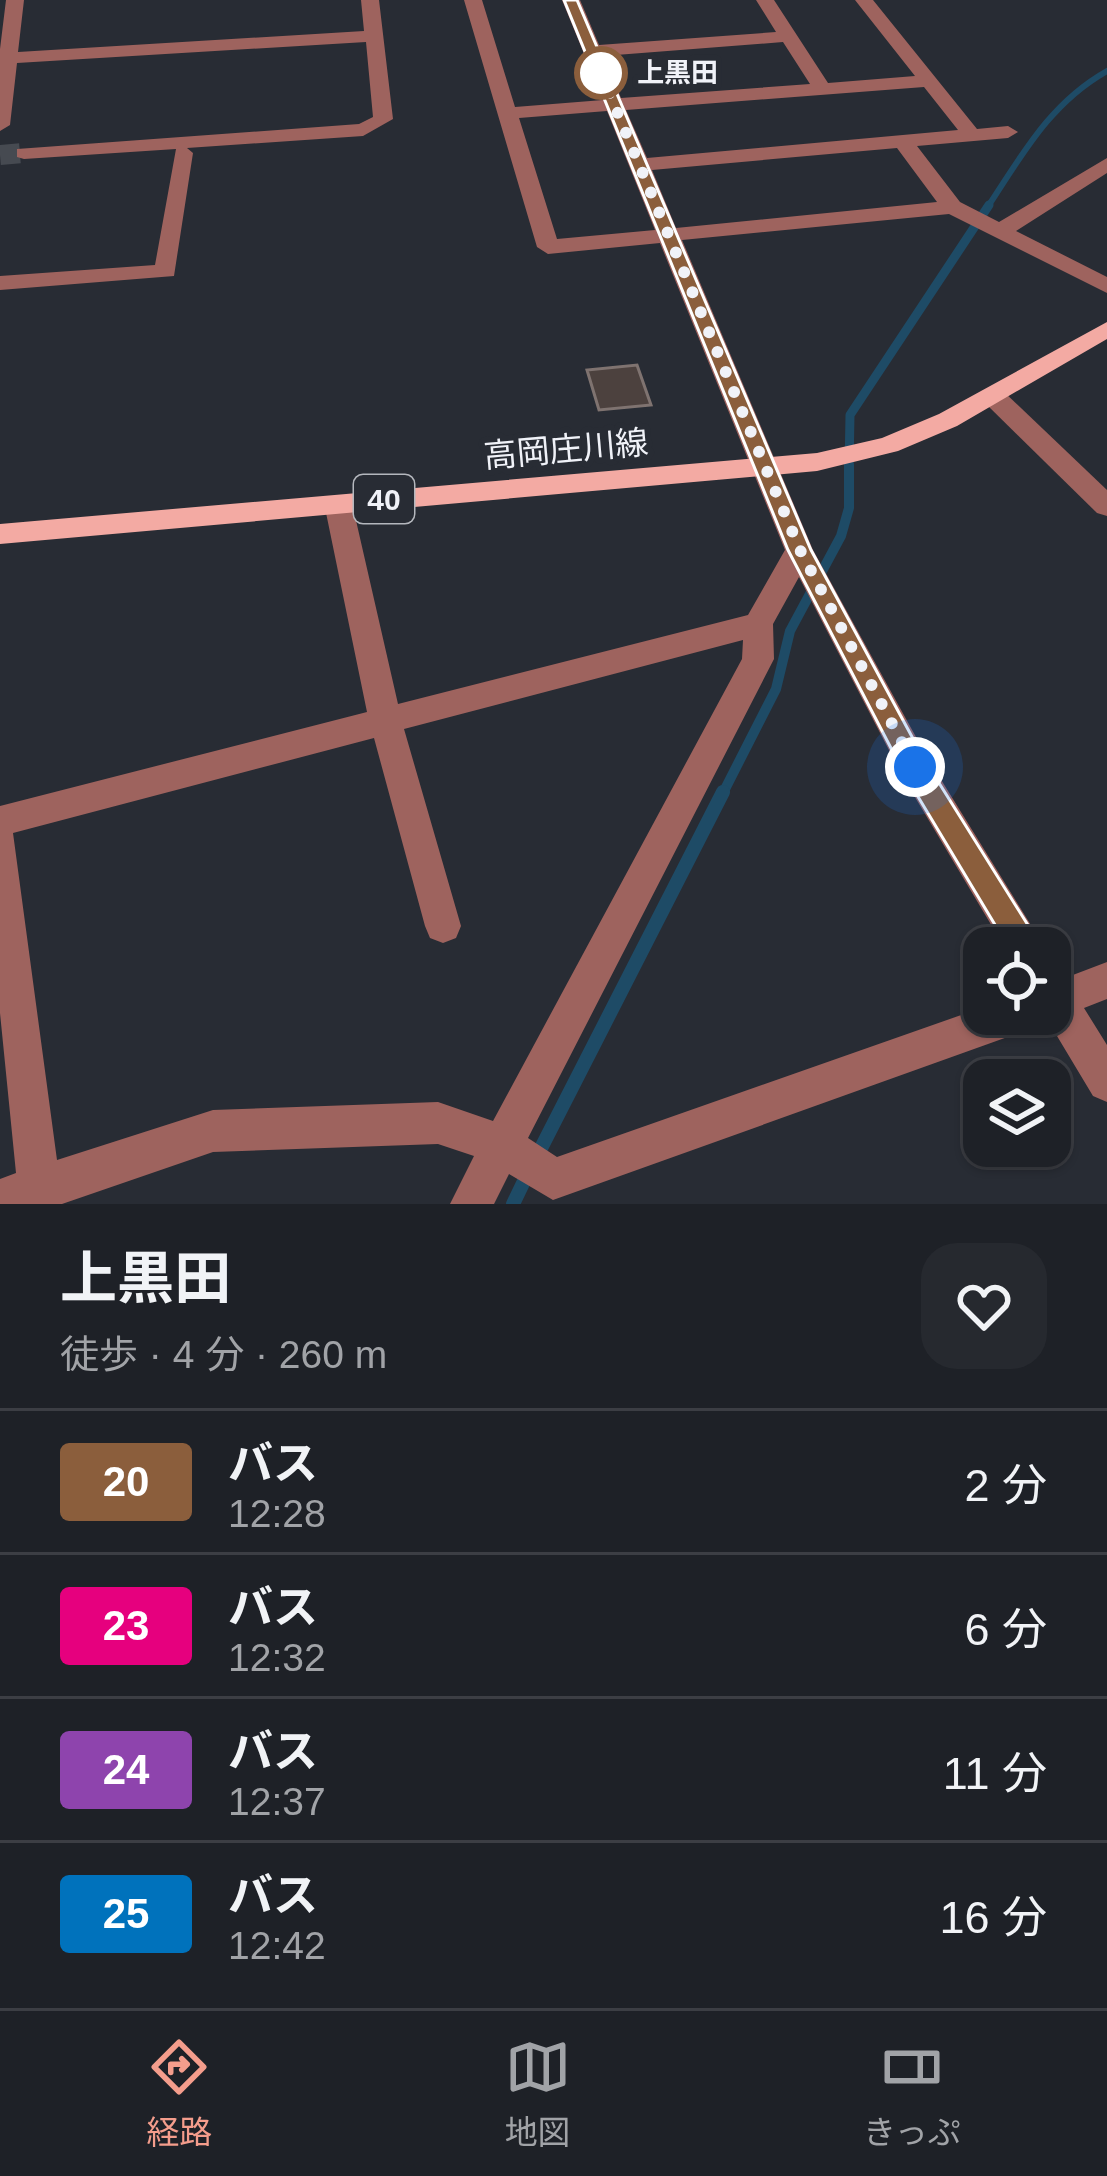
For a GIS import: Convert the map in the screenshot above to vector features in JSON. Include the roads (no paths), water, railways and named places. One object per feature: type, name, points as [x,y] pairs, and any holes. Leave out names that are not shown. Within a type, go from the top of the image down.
[{"type":"main road","name":"高岡庄川線","points":[[0,534],[768,469],[889,445],[993,396],[1107,329]]},
{"type":"street","points":[[0,125],[15,0]]},
{"type":"street","points":[[24,154],[363,130],[383,119],[370,0]]},
{"type":"street","points":[[473,0],[548,247],[952,207]]},
{"type":"street","points":[[571,0],[805,560],[915,767],[1013,927]]},
{"type":"street","points":[[765,0],[822,89]]},
{"type":"street","points":[[864,0],[971,135]]},
{"type":"street","points":[[10,58],[374,36]]},
{"type":"street","points":[[592,51],[788,36]]},
{"type":"street","points":[[507,113],[928,81]]},
{"type":"street","points":[[0,142],[293,124],[312,134]]},
{"type":"street","points":[[640,165],[1008,132]]},
{"type":"street","points":[[0,166],[290,146],[312,134]]},
{"type":"street","points":[[903,142],[952,207],[1107,286]]},
{"type":"street","points":[[0,283],[166,271],[183,153]]},
{"type":"street","points":[[1002,230],[1107,164]]},
{"type":"street","points":[[993,396],[1107,506]]},
{"type":"street","points":[[338,503],[386,723],[443,926]]},
{"type":"street","points":[[471,1204],[509,1149],[758,659],[758,625],[805,560]]},
{"type":"street","points":[[0,821],[758,625]]},
{"type":"street","points":[[0,842],[26,1197],[213,1131],[438,1123],[509,1149],[553,1179],[963,1034]]},
{"type":"street","points":[[1071,991],[1107,980]]},
{"type":"street","points":[[1071,1026],[1107,1082]]},
{"type":"waterway","points":[[987,208],[1053,114],[1107,71]]},
{"type":"waterway","points":[[849,468],[850,415],[989,205]]},
{"type":"waterway","points":[[722,795],[776,689],[790,631],[841,536],[849,508],[849,468]]},
{"type":"waterway","points":[[536,1158],[723,792]]},
{"type":"waterway","points":[[513,1204],[527,1175]]},
{"type":"tunnel","points":[[0,155],[24,153]]},
{"type":"place","name":"上黒田","points":[[601,73]]}]
